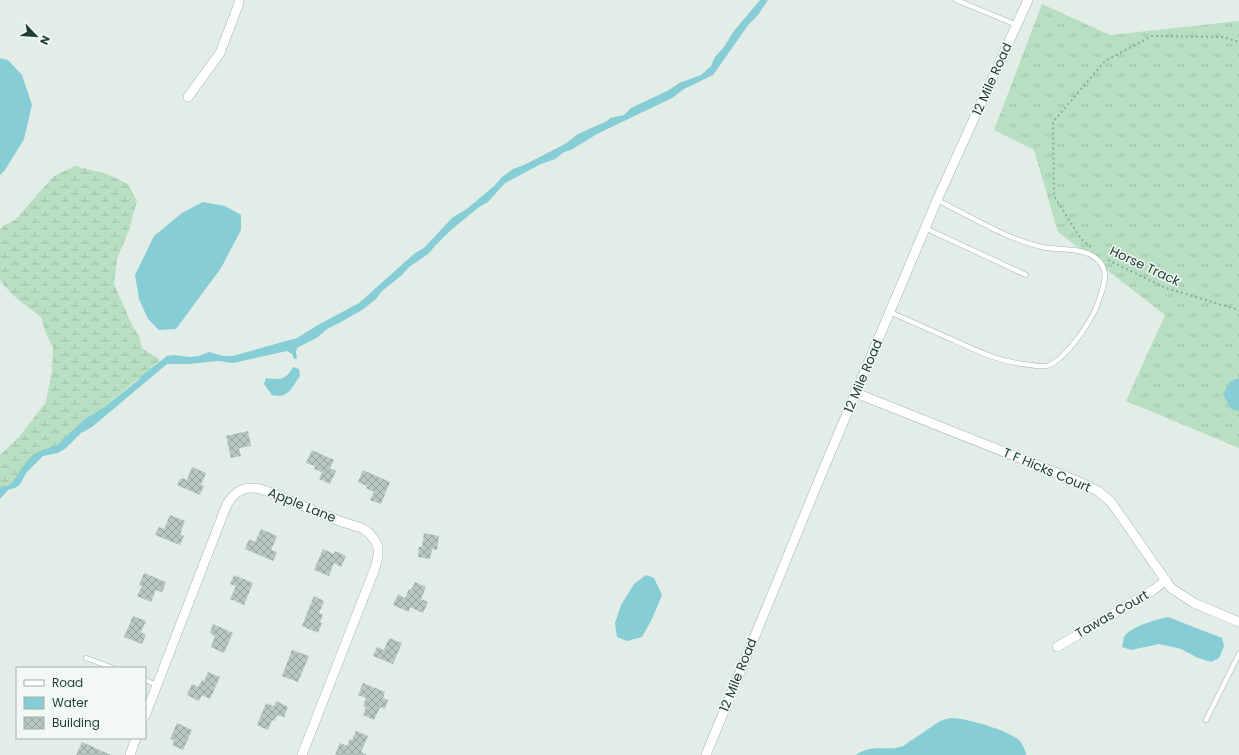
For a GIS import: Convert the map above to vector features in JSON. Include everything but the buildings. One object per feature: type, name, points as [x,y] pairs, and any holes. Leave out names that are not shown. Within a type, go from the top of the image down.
[{"type":"street","points":[[188,97],[220,53],[239,0]]},
{"type":"street","name":"12 Mile Road","points":[[706,755],[937,200],[1028,0]]},
{"type":"street","name":"T F Hicks Court","points":[[856,392],[1057,472],[1098,491],[1111,502],[1171,588],[1194,603],[1239,622]]},
{"type":"street","name":"Apple Lane","points":[[146,713],[212,544],[222,514],[234,494],[247,488],[261,488],[342,522],[362,528],[369,533],[376,542],[378,548],[378,556],[302,755]]},
{"type":"street","name":"Tawas Court","points":[[1056,647],[1152,592],[1166,580]]},
{"type":"street","points":[[130,755],[136,739]]},
{"type":"lane","points":[[956,0],[1017,26]]},
{"type":"lane","points":[[890,312],[989,356],[1024,365],[1045,367],[1053,364],[1061,357],[1083,332],[1093,316],[1105,282],[1104,269],[1098,260],[1086,253],[1044,247],[1024,242],[937,200]]},
{"type":"lane","points":[[926,228],[1026,275]]},
{"type":"lane","points":[[1206,720],[1239,654]]},
{"type":"lane","points":[[86,658],[110,667]]},
{"type":"lane","points":[[146,680],[157,685]]},
{"type":"path","name":"Horse Track","points":[[1092,247],[1081,238],[1054,196],[1053,122],[1105,61],[1152,36],[1223,37],[1239,42]]},
{"type":"path","name":"Horse Track","points":[[1103,256],[1109,261],[1166,288],[1239,310]]},
{"type":"green space","points":[[1042,4],[1110,35],[1239,21],[1239,448],[1126,401],[1165,315],[1058,232],[1034,150],[994,130]]},
{"type":"green space","points":[[75,166],[107,174],[128,184],[137,201],[129,230],[117,259],[114,284],[132,325],[139,336],[142,348],[160,360],[106,406],[85,419],[57,445],[45,449],[27,461],[9,485],[0,487],[0,455],[19,437],[46,402],[52,371],[53,348],[45,331],[41,317],[14,295],[0,280],[0,229],[15,220],[54,176]]},
{"type":"water","points":[[760,0],[768,0],[713,75],[684,89],[672,98],[597,134],[571,150],[564,152],[555,159],[541,164],[505,183],[488,202],[479,207],[451,230],[428,254],[409,267],[402,275],[382,291],[376,299],[362,310],[327,329],[318,337],[297,348],[297,359],[294,359],[292,354],[287,351],[233,363],[218,361],[188,364],[167,364],[92,427],[81,433],[66,448],[58,453],[43,456],[26,473],[21,483],[17,487],[8,490],[0,499],[0,487],[9,485],[34,454],[57,445],[85,419],[106,406],[167,356],[174,355],[190,357],[199,356],[209,352],[223,356],[233,356],[297,338],[359,303],[415,253],[424,248],[452,218],[468,208],[513,169],[565,144],[578,134],[607,121],[610,118],[624,115],[631,108],[669,90],[679,83],[701,75],[711,66],[715,57],[724,47],[733,32]]},
{"type":"water","points":[[0,58],[8,60],[22,75],[32,105],[24,139],[5,170],[0,175]]},
{"type":"water","points":[[203,202],[225,206],[241,215],[241,230],[221,268],[176,329],[159,330],[148,319],[139,299],[135,275],[154,236],[182,213]]},
{"type":"water","points":[[293,367],[299,369],[300,376],[289,392],[278,396],[272,395],[264,384],[266,378],[279,379],[285,377]]},
{"type":"water","points":[[1239,378],[1239,411],[1231,409],[1223,394],[1231,381]]},
{"type":"water","points":[[646,575],[654,578],[662,595],[652,619],[642,637],[627,641],[617,637],[615,623],[621,605],[634,584]]},
{"type":"water","points":[[1168,617],[1222,638],[1224,646],[1219,658],[1211,662],[1198,658],[1181,649],[1159,644],[1131,650],[1122,647],[1124,637],[1127,633],[1144,624]]},
{"type":"water","points":[[950,718],[975,722],[1012,735],[1021,742],[1026,755],[856,755],[868,749],[897,748],[903,746],[940,721]]}]
